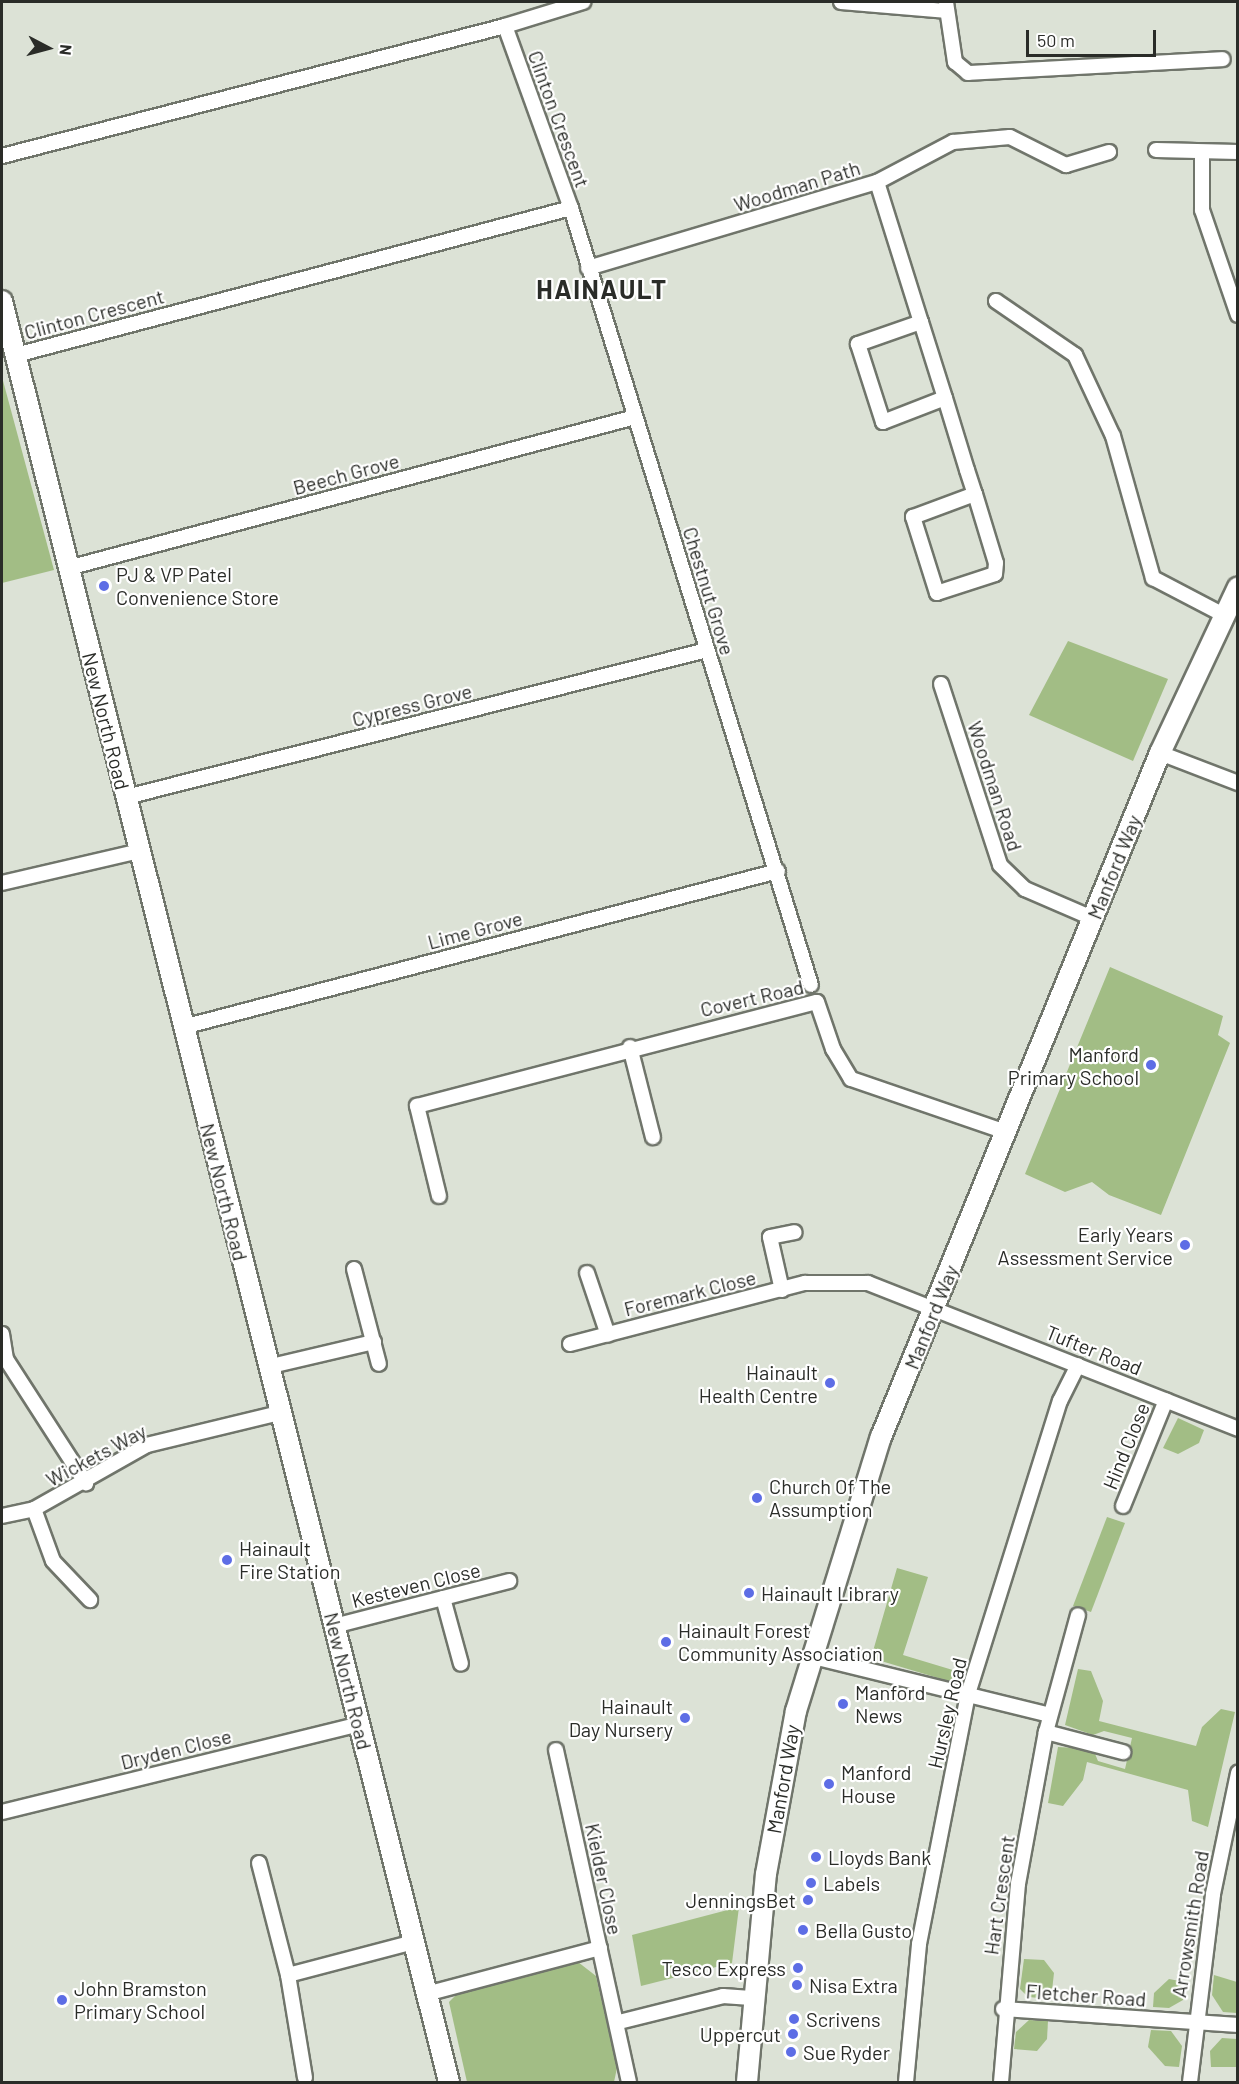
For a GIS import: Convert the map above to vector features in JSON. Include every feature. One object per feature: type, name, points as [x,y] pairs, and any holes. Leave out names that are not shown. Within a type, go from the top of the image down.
[{"type":"street","points":[[2,156],[506,26],[583,2]]},
{"type":"street","points":[[841,2],[946,6],[955,62],[968,73],[1223,59]]},
{"type":"street","name":"Clinton Crescent","points":[[16,355],[571,208],[506,26]]},
{"type":"street","points":[[877,182],[953,142],[1010,137],[1066,165],[1108,152]]},
{"type":"street","points":[[1156,150],[1202,154],[1238,152]]},
{"type":"street","points":[[1202,154],[1202,210],[1238,315]]},
{"type":"street","name":"Woodman Path","points":[[588,268],[877,182],[975,494],[995,574],[937,593],[914,517],[975,494]]},
{"type":"street","name":"Chestnut Grove","points":[[571,208],[707,650],[778,871],[811,985]]},
{"type":"street","points":[[996,301],[1075,355],[1113,436],[1153,578],[1222,614]]},
{"type":"street","name":"New North Road","points":[[2,302],[267,1367],[449,2082]]},
{"type":"street","points":[[921,322],[858,344],[883,422],[945,398]]},
{"type":"street","name":"Beech Grove","points":[[68,568],[635,417]]},
{"type":"street","name":"Manford Way","points":[[747,2082],[751,1998],[766,1874],[810,1656],[881,1437],[1160,753],[1222,614],[1238,587]]},
{"type":"street","name":"Cypress Grove","points":[[126,797],[707,650]]},
{"type":"street","name":"Woodman Road","points":[[941,684],[1000,865],[1025,889],[1092,918]]},
{"type":"street","points":[[1160,753],[1238,783]]},
{"type":"street","points":[[2,883],[139,851]]},
{"type":"street","name":"Lime Grove","points":[[183,1027],[778,871]]},
{"type":"street","name":"Covert Road","points":[[439,1196],[417,1106],[630,1047],[817,1002],[833,1049],[851,1079],[1006,1132]]},
{"type":"street","points":[[630,1047],[653,1137]]},
{"type":"street","name":"Foremark Close","points":[[782,1290],[770,1238],[795,1232]]},
{"type":"street","points":[[354,1269],[380,1364]]},
{"type":"street","name":"Foremark Close","points":[[587,1273],[608,1335]]},
{"type":"street","name":"Foremark Close","points":[[570,1344],[805,1283],[868,1283],[935,1308]]},
{"type":"street","name":"Tufter Road","points":[[935,1308],[1238,1429]]},
{"type":"street","points":[[2,1334],[6,1359],[86,1483]]},
{"type":"street","points":[[267,1367],[374,1342]]},
{"type":"street","name":"Hursley Road","points":[[906,2082],[919,1944],[968,1694],[1060,1401],[1078,1365]]},
{"type":"street","name":"Hind Close","points":[[1123,1506],[1166,1400]]},
{"type":"street","name":"Wickets Way","points":[[2,1516],[34,1509],[86,1483],[147,1445],[279,1413]]},
{"type":"street","points":[[34,1509],[53,1561],[90,1600]]},
{"type":"street","name":"Kesteven Close","points":[[334,1626],[509,1581]]},
{"type":"street","points":[[443,1598],[461,1664]]},
{"type":"street","points":[[810,1656],[1050,1715],[1078,1615]]},
{"type":"street","name":"Hart Crescent","points":[[1000,2082],[1003,2009],[1018,1884],[1050,1715]]},
{"type":"street","name":"Dryden Close","points":[[2,1812],[359,1724]]},
{"type":"street","points":[[1046,1732],[1123,1752]]},
{"type":"street","name":"Kielder Close","points":[[426,1994],[600,1948],[556,1750]]},
{"type":"street","name":"Arrowsmith Road","points":[[1190,2082],[1193,2022],[1237,1775]]},
{"type":"street","points":[[259,1863],[288,1975],[305,2078]]},
{"type":"street","points":[[288,1975],[414,1942]]},
{"type":"street","points":[[600,1948],[619,2022],[629,2082]]},
{"type":"street","points":[[619,2022],[723,1996],[751,1998]]},
{"type":"street","name":"Fletcher Road","points":[[1003,2009],[1238,2025]]},
{"type":"green space","points":[[2,377],[54,570],[2,583]]},
{"type":"green space","points":[[1068,641],[1168,679],[1133,761],[1029,715]]},
{"type":"green space","points":[[1110,967],[1223,1016],[1218,1035],[1230,1043],[1161,1215],[1109,1195],[1092,1182],[1065,1192],[1025,1174]]},
{"type":"green space","points":[[1178,1418],[1204,1430],[1199,1443],[1178,1454],[1163,1448]]},
{"type":"green space","points":[[1107,1517],[1125,1523],[1091,1612],[1073,1606]]},
{"type":"green space","points":[[897,1568],[928,1577],[903,1655],[966,1674],[955,1683],[871,1658]]},
{"type":"green space","points":[[1078,1669],[1091,1671],[1103,1701],[1099,1721],[1196,1746],[1202,1727],[1221,1709],[1235,1712],[1208,1827],[1192,1821],[1188,1790],[1087,1762],[1083,1780],[1063,1806],[1048,1803],[1058,1747],[1093,1749],[1098,1761],[1125,1769],[1132,1738],[1104,1731],[1093,1735],[1065,1725]]},
{"type":"green space","points":[[739,1907],[732,1963],[641,1986],[632,1935]]},
{"type":"green space","points":[[1024,1959],[1044,1960],[1054,1973],[1051,1999],[1028,1997],[1020,1989]]},
{"type":"green space","points":[[578,1962],[596,1976],[617,2068],[614,2082],[467,2082],[449,2002],[461,1990]]},
{"type":"green space","points":[[1214,1975],[1237,1982],[1237,2013],[1223,2012],[1212,1995]]},
{"type":"green space","points":[[1169,1979],[1185,1982],[1183,2000],[1169,2008],[1153,2007],[1154,1993]]},
{"type":"green space","points":[[1029,2020],[1048,2021],[1047,2039],[1037,2051],[1014,2049],[1016,2032]]},
{"type":"green space","points":[[1151,2030],[1171,2031],[1182,2046],[1179,2067],[1165,2066],[1148,2047]]},
{"type":"green space","points":[[1222,2038],[1237,2039],[1237,2067],[1211,2067],[1210,2051]]},
{"type":"place","name":"PJ & VP Patel Convenience Store","points":[[104,586]]},
{"type":"place","name":"Manford Primary School","points":[[1151,1065]]},
{"type":"place","name":"Early Years Assessment Service","points":[[1185,1245]]},
{"type":"place","name":"Hainault Health Centre","points":[[830,1383]]},
{"type":"place","name":"Church Of The Assumption","points":[[757,1498]]},
{"type":"place","name":"Hainault Fire Station","points":[[227,1560]]},
{"type":"place","name":"Hainault Library","points":[[749,1593]]},
{"type":"place","name":"Hainault Forest Community Association","points":[[666,1642]]},
{"type":"place","name":"Manford News","points":[[843,1704]]},
{"type":"place","name":"Hainault Day Nursery","points":[[685,1718]]},
{"type":"place","name":"Manford House","points":[[829,1784]]},
{"type":"place","name":"Lloyds Bank","points":[[816,1857]]},
{"type":"place","name":"Labels","points":[[811,1883]]},
{"type":"place","name":"JenningsBet","points":[[808,1900]]},
{"type":"place","name":"Bella Gusto","points":[[803,1930]]},
{"type":"place","name":"Tesco Express","points":[[798,1968]]},
{"type":"place","name":"Nisa Extra","points":[[797,1985]]},
{"type":"place","name":"John Bramston Primary School","points":[[62,2000]]},
{"type":"place","name":"Scrivens","points":[[794,2019]]},
{"type":"place","name":"Uppercut","points":[[793,2034]]},
{"type":"place","name":"Sue Ryder","points":[[791,2052]]},
{"type":"district","name":"HAINAULT","points":[[602,289]]}]
